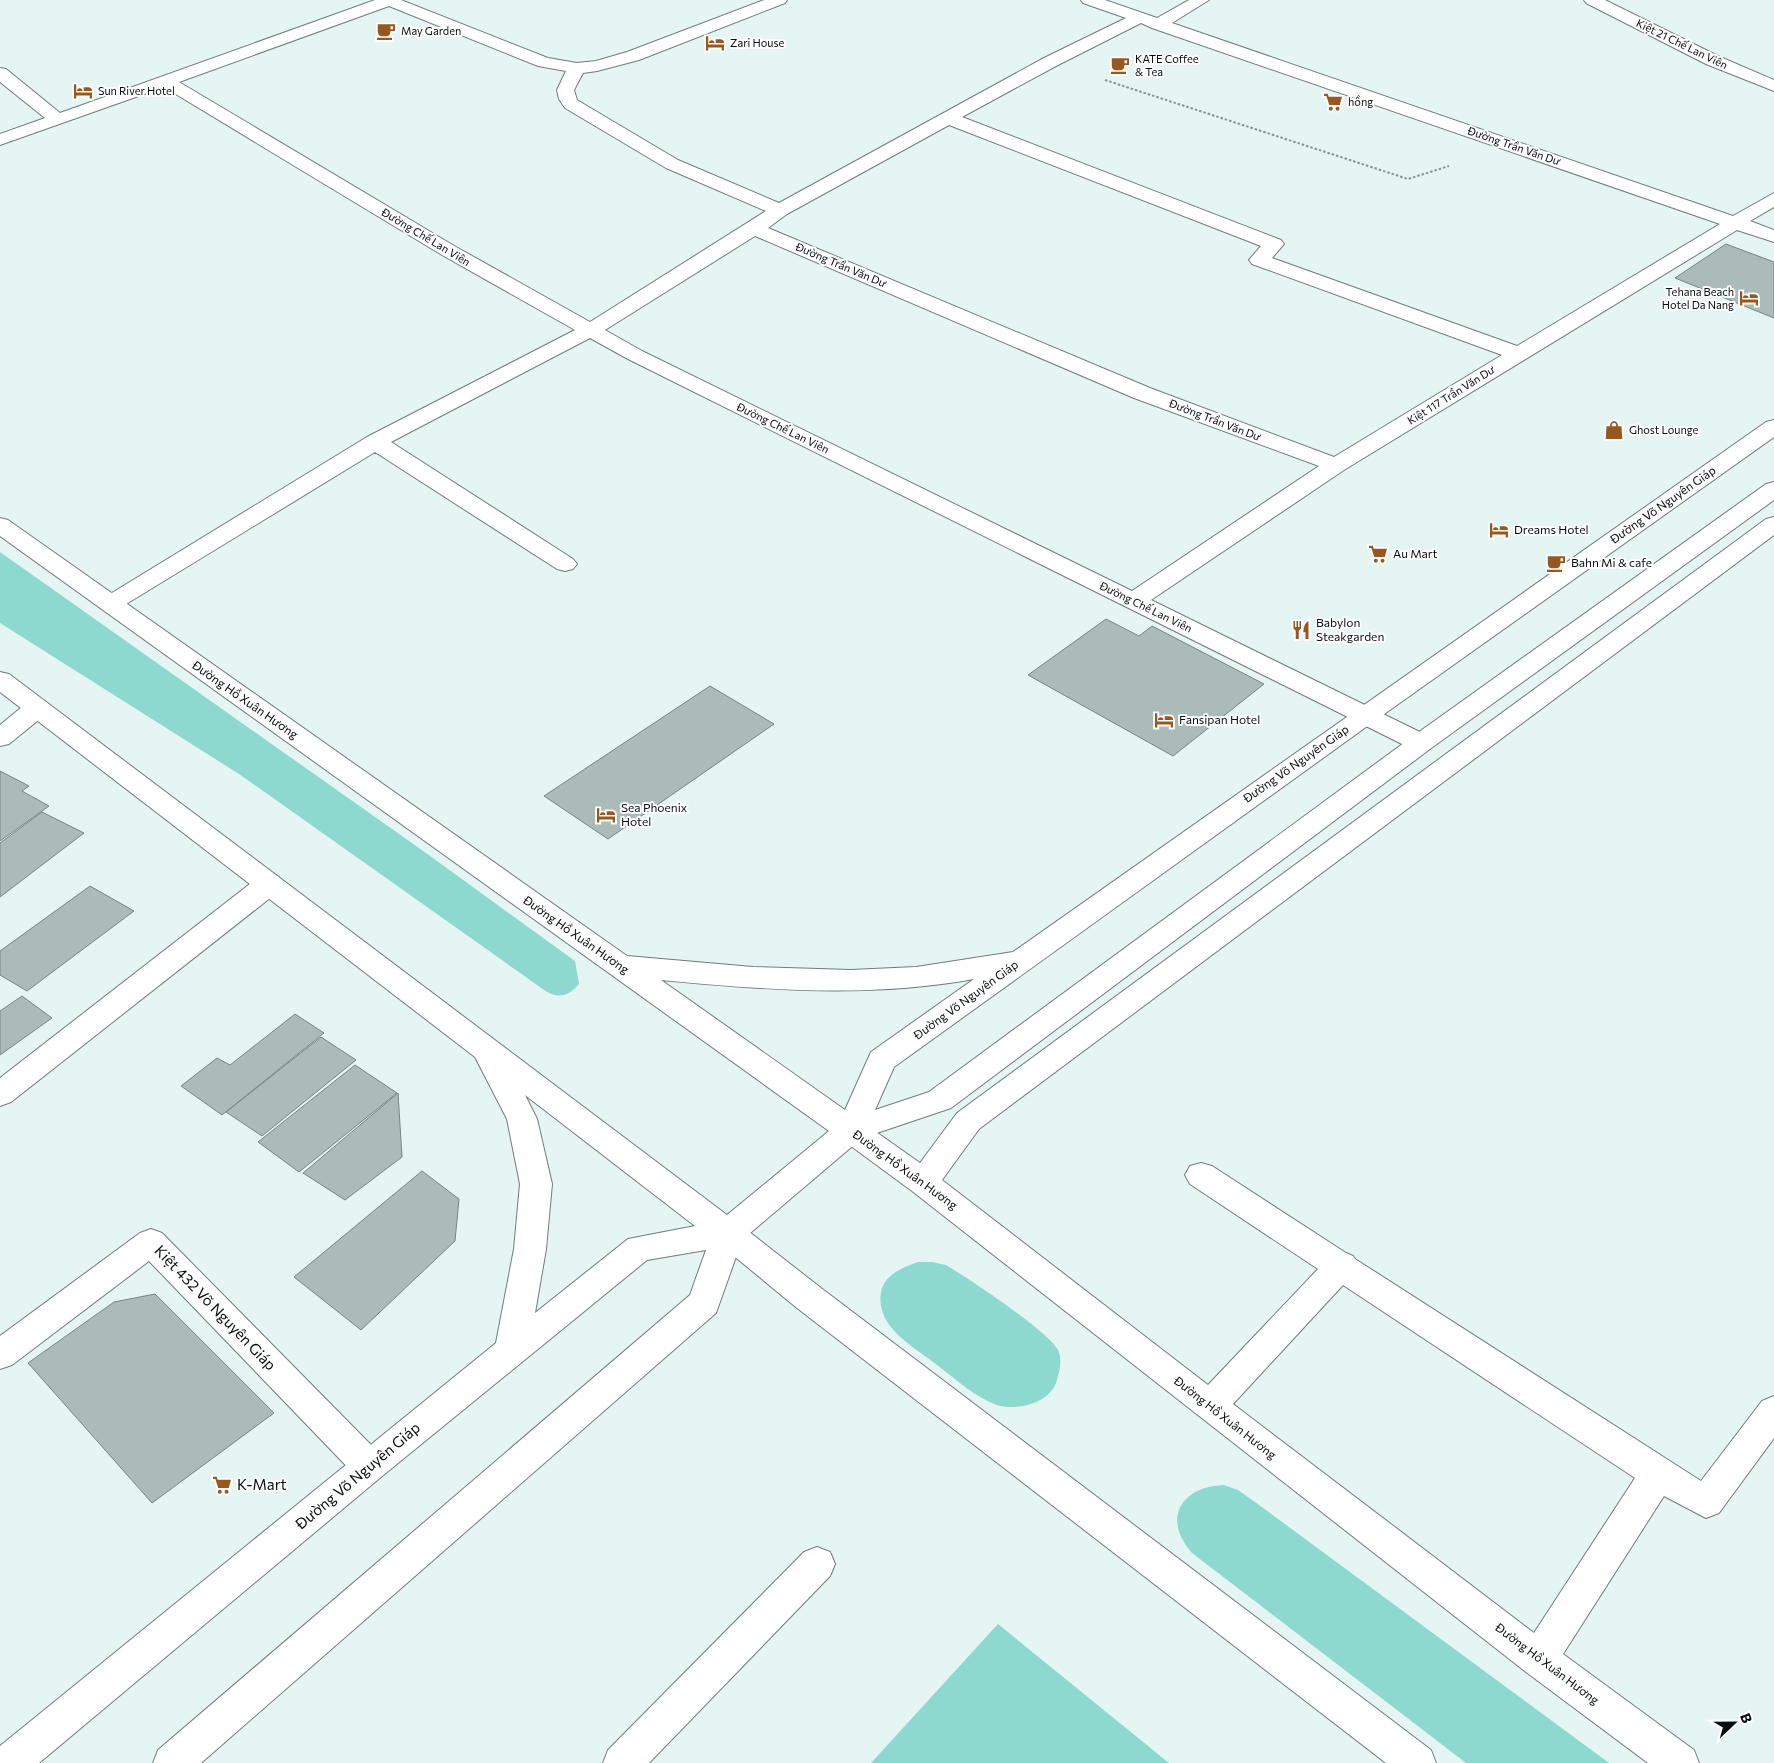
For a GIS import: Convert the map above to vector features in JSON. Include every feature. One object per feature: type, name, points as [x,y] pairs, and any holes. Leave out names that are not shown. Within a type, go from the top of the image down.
[{"type":"street","points":[[0,140],[387,0],[544,62],[577,68],[597,66],[633,56],[780,0]]},
{"type":"street","name":"Đường Trần Văn Dư","points":[[1089,0],[1774,236]]},
{"type":"street","points":[[1158,24],[1201,0]]},
{"type":"street","points":[[1599,4],[1623,0]]},
{"type":"street","name":"Kiệt 21 Chế Lan Viên","points":[[1599,4],[1712,60],[1774,86]]},
{"type":"street","points":[[110,604],[375,442],[589,331],[754,229],[780,210],[1050,62],[1139,18]]},
{"type":"street","points":[[577,68],[563,89],[564,96],[570,104],[672,164],[780,210]]},
{"type":"street","points":[[0,73],[57,119]]},
{"type":"street","name":"Đường Chế Lan Viên","points":[[164,80],[449,251],[589,331],[1421,743]]},
{"type":"street","points":[[948,118],[1274,244],[1259,260],[1518,354]]},
{"type":"street","name":"Kiệt 117 Trần Văn Dư","points":[[1133,601],[1336,465],[1774,199]]},
{"type":"street","name":"Đường Trần Văn Dư","points":[[754,229],[1142,393],[1336,465]]},
{"type":"street","name":"Đường Võ Nguyên Giáp","points":[[851,1130],[882,1060],[1364,716],[1774,427]]},
{"type":"street","points":[[375,442],[565,564]]},
{"type":"street","name":"Đường Võ Nguyên Giáp","points":[[9,1763],[369,1466],[639,1248],[728,1232],[851,1130],[940,1100],[1421,743],[1774,489]]},
{"type":"street","points":[[923,1182],[968,1121],[1774,524]]},
{"type":"street","name":"Đường Hồ Xuân Hương","points":[[0,525],[923,1182],[1539,1659],[1680,1763]]},
{"type":"street","points":[[0,680],[728,1232],[817,1304],[1416,1763]]},
{"type":"street","points":[[0,738],[37,708]]},
{"type":"street","points":[[0,1094],[269,884]]},
{"type":"street","points":[[620,966],[727,976],[805,980],[884,980],[953,973],[1021,960]]},
{"type":"street","points":[[486,1049],[522,1119],[536,1184],[530,1248],[512,1350]]},
{"type":"street","points":[[1201,1175],[1342,1265],[1658,1474],[1706,1502],[1774,1411]]},
{"type":"street","points":[[172,1763],[704,1303],[728,1232]]},
{"type":"street","name":"Kiệt 432 Võ Nguyên Giáp","points":[[0,1355],[151,1242],[369,1466]]},
{"type":"street","points":[[1210,1406],[1342,1265]]},
{"type":"street","points":[[1539,1659],[1584,1584],[1658,1474]]},
{"type":"street","points":[[622,1763],[817,1564]]},
{"type":"path","points":[[1050,62],[1408,179],[1445,168],[1499,141]]},
{"type":"shaded area","points":[[0,552],[426,853],[575,961],[579,984],[572,991],[564,995],[547,992],[239,774],[0,623]]},
{"type":"shaded area","points":[[918,1262],[946,1265],[1024,1318],[1051,1341],[1058,1350],[1060,1367],[1056,1383],[1046,1396],[1031,1404],[1013,1407],[1005,1407],[989,1402],[907,1343],[898,1334],[884,1315],[881,1304],[881,1292],[890,1276],[900,1269]]},
{"type":"shaded area","points":[[1224,1485],[1238,1490],[1255,1502],[1609,1763],[1466,1763],[1192,1553],[1183,1540],[1178,1528],[1177,1517],[1180,1507],[1187,1498],[1196,1492],[1209,1487]]},
{"type":"shaded area","points":[[998,1624],[1169,1763],[871,1763]]},
{"type":"building","name":"Tehana Beach Hotel Da Nang","points":[[1726,244],[1774,262],[1774,318],[1675,278]]},
{"type":"building","name":"Fansipan Hotel","points":[[1106,619],[1139,636],[1152,626],[1264,684],[1173,756],[1028,675]]},
{"type":"building","points":[[710,686],[774,724],[608,839],[544,796]]},
{"type":"building","points":[[0,771],[29,786],[22,791],[49,806],[0,841]]},
{"type":"building","points":[[42,812],[84,833],[0,897],[0,843]]},
{"type":"building","points":[[90,886],[134,911],[27,991],[0,975],[0,951]]},
{"type":"building","points":[[22,996],[52,1018],[0,1055],[0,1011]]},
{"type":"building","points":[[295,1014],[324,1033],[222,1115],[181,1086],[217,1058],[230,1065]]},
{"type":"building","points":[[321,1037],[356,1060],[262,1136],[226,1112]]},
{"type":"building","points":[[355,1065],[397,1093],[299,1172],[258,1142]]},
{"type":"building","points":[[398,1093],[402,1157],[345,1200],[303,1173]]},
{"type":"building","points":[[422,1171],[459,1199],[455,1241],[361,1330],[294,1277]]},
{"type":"building","points":[[155,1294],[274,1413],[152,1503],[28,1363],[114,1302]]},
{"type":"place","name":"May Garden","points":[[386,31]]},
{"type":"place","name":"Zari House","points":[[715,43]]},
{"type":"place","name":"KATE Coffee & Tea","points":[[1120,65]]},
{"type":"place","name":"Sun River Hotel","points":[[83,91]]},
{"type":"place","name":"hồng","points":[[1333,102]]},
{"type":"place","name":"Tehana Beach Hotel Da Nang","points":[[1749,298]]},
{"type":"place","name":"Ghost Lounge","points":[[1614,430]]},
{"type":"place","name":"Dreams Hotel","points":[[1499,530]]},
{"type":"place","name":"Au Mart","points":[[1378,554]]},
{"type":"place","name":"Bahn Mi & cafe","points":[[1556,563]]},
{"type":"place","name":"Babylon Steakgarden","points":[[1301,630]]},
{"type":"place","name":"Fansipan Hotel","points":[[1164,720]]},
{"type":"place","name":"Sea Phoenix Hotel","points":[[606,815]]},
{"type":"place","name":"K-Mart","points":[[222,1485]]}]
